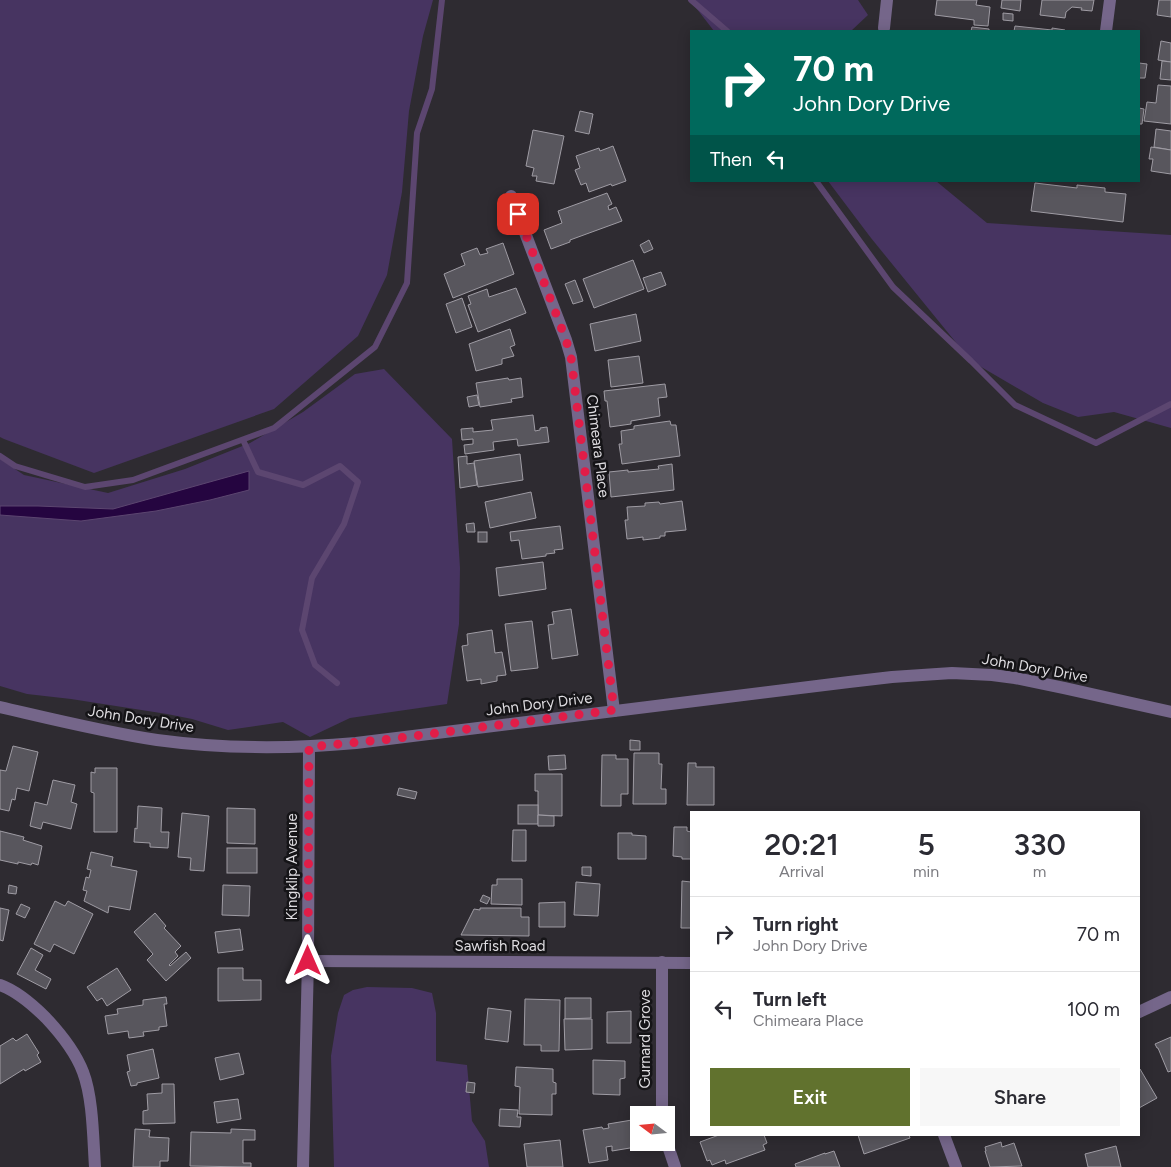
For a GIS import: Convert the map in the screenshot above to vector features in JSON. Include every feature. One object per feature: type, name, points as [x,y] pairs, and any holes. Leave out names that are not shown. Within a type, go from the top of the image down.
[{"type":"street","points":[[884,28],[887,0]]},
{"type":"street","points":[[1106,30],[1110,0]]},
{"type":"street","name":"Chimeara Place","points":[[511,196],[571,357],[614,710]]},
{"type":"street","name":"John Dory Drive","points":[[0,707],[103,731],[159,740],[230,746],[309,747],[391,739],[866,680],[952,673],[1015,678],[1171,712]]},
{"type":"street","name":"Kingklip Avenue","points":[[303,1167],[308,961],[309,747]]},
{"type":"street","name":"Sawfish Road","points":[[308,961],[690,963]]},
{"type":"street","name":"Gurnard Grove","points":[[662,962],[662,1106]]},
{"type":"street","points":[[0,985],[28,1001],[58,1031],[73,1052],[83,1072],[88,1092],[95,1167]]},
{"type":"street","points":[[1140,1012],[1171,997]]},
{"type":"street","points":[[944,1136],[956,1167]]},
{"type":"street","points":[[670,1151],[675,1167]]},
{"type":"shaded area","points":[[0,0],[433,0],[423,36],[409,111],[402,192],[387,275],[358,336],[274,409],[94,473],[0,437]]},
{"type":"shaded area","points":[[690,0],[858,0],[868,15],[852,30],[713,30]]},
{"type":"shaded area","points":[[829,182],[937,182],[987,223],[1171,235],[1171,428],[1114,412],[1078,417],[1043,403],[971,361],[871,238]]},
{"type":"shaded area","points":[[384,369],[452,439],[460,568],[459,624],[447,704],[350,718],[310,737],[283,722],[228,730],[192,719],[167,714],[27,694],[0,686],[0,459],[24,475],[108,493],[185,469],[250,443],[303,412],[355,374]]},
{"type":"shaded area","points":[[249,471],[249,490],[156,511],[81,521],[0,515],[0,506],[113,509]]},
{"type":"shaded area","points":[[367,987],[412,988],[432,993],[436,1013],[436,1061],[467,1065],[472,1121],[485,1141],[489,1167],[334,1167],[331,1056],[338,1013],[344,995],[353,990]]},
{"type":"building","points":[[937,0],[977,0],[976,5],[990,7],[988,26],[974,25],[974,20],[935,15]]},
{"type":"building","points":[[1002,0],[1021,0],[1020,11],[1001,8]]},
{"type":"building","points":[[1042,0],[1094,0],[1092,11],[1072,7],[1066,12],[1065,18],[1040,15]]},
{"type":"building","points":[[1159,0],[1171,0],[1171,17],[1157,15]]},
{"type":"building","points":[[1003,13],[1013,14],[1013,21],[1003,20]]},
{"type":"building","points":[[1015,26],[1052,30],[1014,30]]},
{"type":"building","points":[[972,27],[989,29],[989,30],[971,30]]},
{"type":"building","points":[[1161,41],[1171,43],[1171,62],[1158,60]]},
{"type":"building","points":[[1162,61],[1171,62],[1171,80],[1160,79]]},
{"type":"building","points":[[1140,63],[1147,64],[1145,78],[1140,78]]},
{"type":"building","points":[[1158,85],[1171,86],[1171,124],[1144,121],[1147,102],[1156,103]]},
{"type":"building","points":[[1140,108],[1144,109],[1142,124],[1140,124]]},
{"type":"building","points":[[580,111],[593,114],[589,134],[575,131]]},
{"type":"building","points":[[1156,129],[1171,131],[1171,150],[1154,147]]},
{"type":"building","points":[[533,130],[564,136],[554,184],[536,181],[537,176],[532,176],[534,168],[526,166]]},
{"type":"building","points":[[613,146],[626,181],[589,192],[586,183],[581,185],[575,170],[580,168],[576,156],[599,148],[600,151]]},
{"type":"building","points":[[1151,147],[1171,150],[1171,174],[1151,171],[1153,159],[1149,159]]},
{"type":"building","points":[[1035,183],[1077,188],[1077,185],[1105,188],[1105,192],[1126,194],[1123,222],[1031,211]]},
{"type":"building","points":[[607,193],[612,204],[608,206],[609,210],[616,207],[622,221],[551,249],[544,230],[562,223],[558,211]]},
{"type":"building","points":[[649,240],[653,249],[644,253],[640,245]]},
{"type":"building","points":[[503,243],[514,274],[453,298],[444,274],[465,265],[461,254],[477,248],[480,255],[488,253],[486,249]]},
{"type":"building","points":[[633,260],[644,289],[594,308],[583,279]]},
{"type":"building","points":[[661,272],[666,285],[648,292],[643,278]]},
{"type":"building","points":[[575,280],[583,301],[573,304],[565,284]]},
{"type":"building","points":[[516,288],[526,313],[478,332],[468,305],[471,304],[468,296],[487,289],[489,297]]},
{"type":"building","points":[[462,298],[472,327],[456,333],[446,304]]},
{"type":"building","points":[[636,314],[641,341],[595,351],[590,324]]},
{"type":"building","points":[[510,329],[515,345],[510,347],[514,356],[502,359],[502,364],[476,371],[469,344]]},
{"type":"building","points":[[639,356],[643,383],[611,387],[608,360]]},
{"type":"building","points":[[508,378],[509,380],[521,378],[523,397],[511,399],[512,402],[480,407],[476,383]]},
{"type":"building","points":[[665,384],[667,397],[658,398],[660,416],[631,421],[631,424],[610,427],[604,391]]},
{"type":"building","points":[[477,395],[479,405],[469,407],[467,397]]},
{"type":"building","points":[[533,415],[535,431],[547,427],[549,442],[518,446],[517,439],[493,442],[494,450],[465,454],[464,445],[473,444],[473,439],[462,440],[461,429],[473,428],[473,432],[493,430],[491,420]]},
{"type":"building","points":[[670,421],[671,425],[676,425],[680,456],[622,464],[619,444],[622,444],[621,431],[634,429],[634,426]]},
{"type":"building","points":[[520,454],[523,480],[478,487],[474,461]]},
{"type":"building","points":[[467,456],[467,464],[474,463],[477,485],[460,488],[458,457]]},
{"type":"building","points":[[672,464],[674,490],[611,497],[609,472],[659,469],[658,466]]},
{"type":"building","points":[[531,492],[536,518],[490,528],[485,502]]},
{"type":"building","points":[[682,501],[686,530],[665,532],[665,536],[660,536],[660,538],[643,540],[643,537],[627,539],[625,520],[628,520],[627,507],[645,506],[645,503],[659,502],[660,504]]},
{"type":"building","points":[[474,523],[475,532],[467,532],[466,524]]},
{"type":"building","points":[[560,526],[563,549],[554,550],[555,553],[546,554],[546,556],[522,559],[519,540],[511,541],[510,532]]},
{"type":"building","points":[[478,532],[487,532],[487,542],[478,542]]},
{"type":"building","points":[[543,562],[546,589],[499,596],[496,568]]},
{"type":"building","points":[[571,609],[578,655],[552,659],[548,625],[554,624],[552,612]]},
{"type":"building","points":[[532,621],[538,668],[511,671],[505,624]]},
{"type":"building","points":[[492,630],[495,653],[502,652],[506,675],[497,676],[497,681],[481,684],[481,679],[467,681],[462,646],[468,645],[467,634]]},
{"type":"building","points":[[630,740],[640,741],[640,750],[630,750]]},
{"type":"building","points":[[13,746],[38,752],[29,791],[17,788],[15,800],[12,799],[9,811],[0,809],[0,770],[6,771]]},
{"type":"building","points":[[634,753],[659,753],[659,764],[662,764],[661,789],[666,789],[666,804],[633,804]]},
{"type":"building","points":[[565,755],[566,769],[549,770],[548,756]]},
{"type":"building","points":[[602,755],[616,755],[616,759],[628,759],[628,794],[621,794],[621,806],[601,806]]},
{"type":"building","points":[[688,763],[696,763],[696,767],[714,767],[714,805],[687,805]]},
{"type":"building","points":[[95,768],[117,768],[117,832],[94,832],[94,793],[91,792],[91,772],[95,773]]},
{"type":"building","points":[[535,774],[562,774],[562,816],[538,815],[538,791],[535,791]]},
{"type":"building","points":[[53,780],[75,785],[71,802],[77,804],[71,829],[43,822],[41,829],[30,826],[35,802],[47,805]]},
{"type":"building","points":[[399,788],[417,792],[415,799],[397,795]]},
{"type":"building","points":[[518,805],[538,805],[538,824],[518,824]]},
{"type":"building","points":[[138,806],[162,808],[161,832],[169,832],[168,848],[150,847],[150,843],[134,842],[135,828],[137,829]]},
{"type":"building","points":[[227,808],[255,809],[255,844],[227,843]]},
{"type":"building","points":[[182,813],[209,816],[204,871],[190,870],[191,858],[178,857]]},
{"type":"building","points":[[538,815],[554,816],[554,826],[538,826]]},
{"type":"building","points":[[674,827],[687,827],[687,831],[690,832],[690,859],[673,856]]},
{"type":"building","points":[[513,830],[526,830],[526,861],[512,861]]},
{"type":"building","points":[[0,831],[24,837],[23,840],[42,846],[38,865],[18,862],[18,864],[0,860]]},
{"type":"building","points":[[618,833],[646,836],[646,859],[618,859]]},
{"type":"building","points":[[227,848],[257,848],[257,873],[227,873]]},
{"type":"building","points":[[91,852],[113,857],[111,866],[137,871],[130,910],[109,906],[108,913],[84,901],[87,891],[83,890],[86,877],[89,878],[91,870],[87,869]]},
{"type":"building","points":[[582,867],[591,867],[591,876],[582,875]]},
{"type":"building","points":[[497,879],[522,879],[522,905],[491,904],[492,885],[497,885]]},
{"type":"building","points":[[682,881],[690,882],[690,928],[681,928]]},
{"type":"building","points":[[576,882],[600,884],[598,916],[574,915]]},
{"type":"building","points":[[9,885],[17,887],[16,894],[8,893]]},
{"type":"building","points":[[223,885],[250,886],[249,916],[222,915]]},
{"type":"building","points":[[483,895],[490,898],[487,904],[480,901]]},
{"type":"building","points":[[55,901],[65,906],[68,901],[93,914],[74,954],[54,944],[50,952],[34,944]]},
{"type":"building","points":[[565,902],[565,927],[539,927],[539,903]]},
{"type":"building","points":[[21,904],[30,908],[25,918],[16,914]]},
{"type":"building","points":[[0,908],[9,910],[3,941],[0,940]]},
{"type":"building","points":[[480,908],[521,908],[521,917],[529,917],[529,936],[461,935],[474,909],[480,910]]},
{"type":"building","points":[[155,913],[166,926],[164,928],[181,946],[175,952],[178,956],[169,965],[186,952],[191,958],[166,981],[147,960],[153,954],[134,932]]},
{"type":"building","points":[[240,929],[243,950],[218,953],[215,932]]},
{"type":"building","points":[[31,948],[43,955],[35,970],[51,979],[46,989],[17,974]]},
{"type":"building","points":[[117,968],[131,990],[107,1006],[102,998],[97,1001],[87,987]]},
{"type":"building","points":[[218,968],[243,968],[243,980],[261,980],[261,1000],[218,1001]]},
{"type":"building","points":[[166,997],[167,1004],[164,1004],[167,1026],[159,1027],[159,1030],[143,1032],[144,1036],[129,1038],[128,1031],[108,1034],[105,1016],[118,1014],[117,1009],[143,1005],[143,1000]]},
{"type":"building","points":[[565,998],[591,998],[591,1018],[565,1019]]},
{"type":"building","points":[[525,999],[560,1000],[559,1051],[541,1051],[541,1045],[524,1045]]},
{"type":"building","points":[[488,1008],[511,1011],[508,1042],[485,1039]]},
{"type":"building","points":[[631,1011],[631,1043],[607,1043],[607,1012]]},
{"type":"building","points":[[564,1019],[592,1019],[592,1049],[565,1050]]},
{"type":"building","points":[[27,1034],[39,1053],[37,1055],[41,1062],[25,1071],[24,1069],[0,1084],[0,1046],[13,1038],[16,1041]]},
{"type":"building","points":[[1171,1037],[1171,1071],[1168,1072],[1155,1044]]},
{"type":"building","points":[[153,1049],[159,1078],[131,1086],[127,1072],[130,1071],[127,1055]]},
{"type":"building","points":[[239,1053],[244,1074],[220,1080],[215,1058]]},
{"type":"building","points":[[593,1060],[625,1061],[625,1078],[620,1079],[620,1095],[593,1094]]},
{"type":"building","points":[[516,1067],[553,1069],[553,1082],[556,1083],[556,1094],[552,1094],[552,1115],[519,1114],[520,1087],[515,1086]]},
{"type":"building","points":[[1140,1069],[1157,1098],[1140,1107]]},
{"type":"building","points":[[467,1082],[475,1083],[474,1093],[466,1092]]},
{"type":"building","points":[[162,1084],[174,1084],[175,1123],[143,1124],[143,1111],[148,1110],[147,1094],[162,1093]]},
{"type":"building","points":[[238,1099],[241,1119],[217,1123],[214,1102]]},
{"type":"building","points":[[500,1109],[518,1110],[517,1117],[521,1117],[520,1127],[499,1126]]},
{"type":"building","points":[[630,1120],[630,1148],[612,1151],[612,1146],[606,1147],[608,1160],[589,1163],[583,1130],[602,1127],[603,1129],[609,1128],[608,1124]]},
{"type":"building","points":[[135,1129],[150,1130],[149,1137],[169,1138],[168,1161],[160,1161],[160,1167],[133,1167]]},
{"type":"building","points":[[231,1129],[255,1130],[255,1140],[243,1140],[243,1163],[251,1163],[251,1167],[190,1166],[191,1132],[231,1133]]},
{"type":"building","points":[[716,1136],[764,1136],[767,1143],[763,1145],[765,1150],[726,1164],[725,1160],[712,1165],[710,1160],[707,1161],[700,1142]]},
{"type":"building","points":[[858,1136],[909,1136],[910,1138],[864,1154]]},
{"type":"building","points":[[560,1140],[563,1167],[527,1167],[524,1144]]},
{"type":"building","points":[[1001,1142],[1002,1147],[1014,1143],[1022,1166],[990,1167],[985,1147]]},
{"type":"building","points":[[1116,1146],[1121,1167],[1088,1167],[1085,1154]]},
{"type":"building","points":[[834,1151],[840,1167],[796,1167],[795,1164]]},
{"type":"waterway","points":[[0,456],[15,466],[85,487],[133,480],[274,428],[375,347],[407,283],[417,133],[432,89],[442,0]]},
{"type":"waterway","points":[[691,0],[726,30]]},
{"type":"waterway","points":[[817,182],[893,287],[1015,405],[1096,443],[1171,404]]},
{"type":"waterway","points":[[243,440],[258,472],[303,485],[340,466],[358,482],[344,524],[312,578],[302,630],[315,665],[337,683]]},
{"type":"route","points":[[308,961],[309,747],[391,739],[614,710],[571,357],[518,214]]}]
